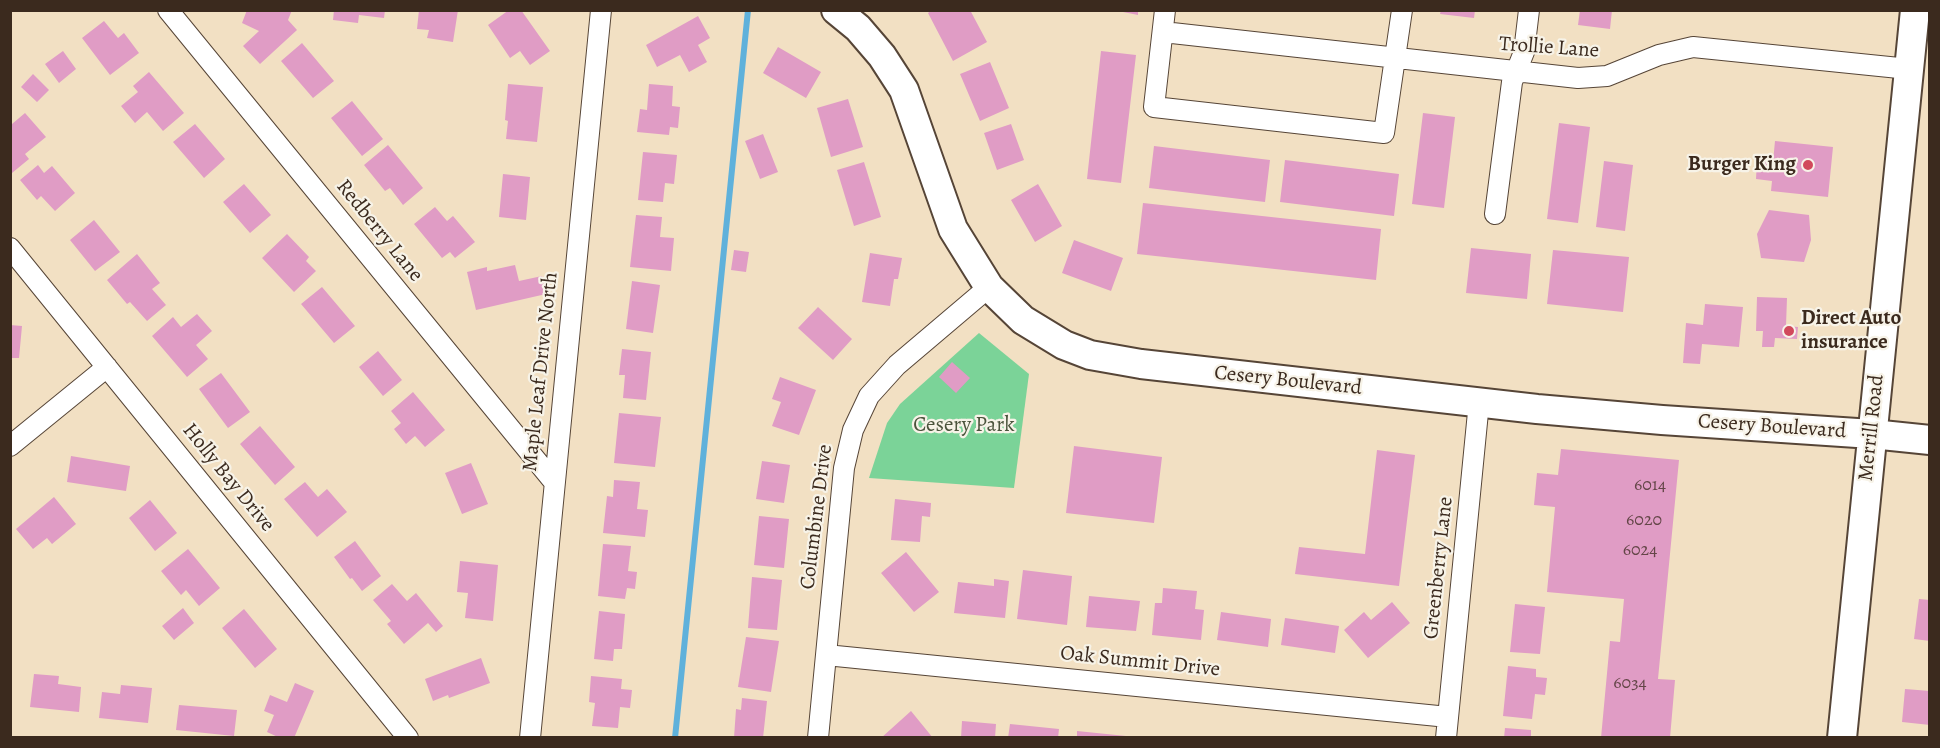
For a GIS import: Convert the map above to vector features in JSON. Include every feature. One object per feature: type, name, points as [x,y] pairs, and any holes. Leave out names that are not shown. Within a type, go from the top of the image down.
[{"type":"main road","name":"Cesery Boulevard","points":[[836,10],[858,28],[882,56],[904,90],[952,229],[989,287],[1023,320],[1064,345],[1090,355],[1141,364],[1479,402],[1662,420],[1929,440]]},
{"type":"main road","name":"Merrill Road","points":[[1842,738],[1915,10]]},
{"type":"street","name":"Redberry Lane","points":[[168,10],[554,482]]},
{"type":"street","name":"Maple Leaf Drive North","points":[[530,738],[601,10]]},
{"type":"street","points":[[1165,10],[1154,107],[1384,133],[1402,10]]},
{"type":"street","points":[[1495,214],[1512,82],[1524,52],[1529,10]]},
{"type":"street","name":"Trollie Lane","points":[[1163,32],[1578,78],[1607,76],[1659,54],[1693,47],[1909,69]]},
{"type":"street","name":"Holly Bay Drive","points":[[10,249],[408,738]]},
{"type":"street","name":"Columbine Drive","points":[[818,738],[844,468],[853,429],[869,396],[897,366],[989,287]]},
{"type":"street","points":[[10,446],[107,367]]},
{"type":"street","name":"Greenberry Lane","points":[[1446,738],[1479,402]]},
{"type":"street","name":"Oak Summit Drive","points":[[826,655],[1448,717]]},
{"type":"green space","name":"Cesery Park","points":[[979,333],[1029,374],[1014,488],[869,478],[887,423],[900,404]]},
{"type":"building","points":[[247,10],[292,10],[288,20],[297,30],[260,64],[243,46],[259,31],[242,23]]},
{"type":"building","points":[[334,10],[385,10],[384,18],[359,15],[358,23],[333,20]]},
{"type":"building","points":[[419,10],[458,10],[453,42],[427,38],[429,30],[417,29]]},
{"type":"building","points":[[509,10],[521,10],[550,51],[530,65],[520,51],[510,58],[488,25]]},
{"type":"building","points":[[932,10],[970,10],[987,42],[953,61],[928,13]]},
{"type":"building","points":[[1113,10],[1138,10],[1138,15]]},
{"type":"building","points":[[1441,10],[1475,10],[1474,18],[1440,14]]},
{"type":"building","points":[[1580,10],[1612,10],[1610,29],[1578,25]]},
{"type":"building","points":[[698,16],[710,38],[698,45],[707,62],[689,72],[680,55],[657,67],[646,45]]},
{"type":"building","points":[[104,21],[118,38],[124,33],[139,53],[110,75],[82,38]]},
{"type":"building","points":[[302,43],[334,81],[313,98],[281,61]]},
{"type":"building","points":[[778,47],[821,72],[806,98],[763,73]]},
{"type":"building","points":[[63,51],[76,69],[59,83],[45,64]]},
{"type":"building","points":[[1101,51],[1136,55],[1121,183],[1087,179]]},
{"type":"building","points":[[990,62],[1009,108],[980,121],[960,74]]},
{"type":"building","points":[[149,72],[184,113],[163,131],[147,112],[135,123],[121,106],[138,92],[133,86]]},
{"type":"building","points":[[33,74],[49,90],[37,102],[21,87]]},
{"type":"building","points":[[508,84],[543,87],[537,142],[506,139]]},
{"type":"building","points":[[649,84],[673,86],[672,106],[680,107],[678,128],[670,127],[669,135],[637,132],[640,109],[647,110]]},
{"type":"building","points":[[848,99],[863,147],[831,157],[817,108]]},
{"type":"building","points":[[352,101],[383,139],[362,156],[331,118]]},
{"type":"building","points":[[25,113],[46,137],[25,154],[29,159],[12,173],[10,171],[10,122],[12,124]]},
{"type":"building","points":[[1423,113],[1455,117],[1444,208],[1412,204]]},
{"type":"building","points":[[1559,123],[1590,127],[1578,223],[1547,219]]},
{"type":"building","points":[[195,124],[225,159],[204,178],[173,142]]},
{"type":"building","points":[[1011,124],[1024,160],[997,170],[984,133]]},
{"type":"building","points":[[763,134],[778,172],[760,179],[745,141]]},
{"type":"building","points":[[1775,141],[1833,147],[1828,197],[1771,191],[1772,181],[1756,179],[1757,160],[1773,162]]},
{"type":"building","points":[[388,145],[423,188],[403,205],[390,188],[385,191],[364,165]]},
{"type":"building","points":[[1154,146],[1270,160],[1265,202],[1149,188]]},
{"type":"building","points":[[643,152],[677,155],[674,184],[665,183],[663,202],[638,200]]},
{"type":"building","points":[[1285,160],[1399,174],[1394,216],[1280,202]]},
{"type":"building","points":[[1604,161],[1633,165],[1625,231],[1596,227]]},
{"type":"building","points":[[864,162],[881,217],[854,226],[837,170]]},
{"type":"building","points":[[38,165],[44,173],[52,166],[75,193],[55,211],[41,196],[37,200],[20,180]]},
{"type":"building","points":[[503,174],[530,177],[526,220],[499,217]]},
{"type":"building","points":[[244,184],[271,215],[250,233],[223,202]]},
{"type":"building","points":[[1038,184],[1062,226],[1035,242],[1011,200]]},
{"type":"building","points":[[1143,203],[1381,229],[1376,280],[1137,254]]},
{"type":"building","points":[[435,207],[447,221],[453,216],[475,242],[455,258],[450,252],[442,258],[414,224]]},
{"type":"building","points":[[1769,210],[1809,215],[1811,240],[1804,262],[1761,258],[1757,234]]},
{"type":"building","points":[[636,215],[662,217],[660,237],[674,238],[671,271],[630,267]]},
{"type":"building","points":[[94,220],[120,252],[95,271],[70,240]]},
{"type":"building","points":[[287,234],[309,257],[306,261],[316,271],[294,292],[262,258]]},
{"type":"building","points":[[1074,240],[1123,258],[1111,291],[1062,273]]},
{"type":"building","points":[[1471,248],[1531,254],[1527,299],[1466,293]]},
{"type":"building","points":[[734,250],[749,252],[746,272],[731,270]]},
{"type":"building","points":[[1553,250],[1629,257],[1623,312],[1547,304]]},
{"type":"building","points":[[870,253],[902,258],[898,279],[894,279],[890,306],[862,302]]},
{"type":"building","points":[[137,254],[160,283],[152,289],[166,305],[147,321],[130,302],[127,304],[107,280]]},
{"type":"building","points":[[515,265],[519,281],[542,276],[546,294],[476,310],[467,272],[487,267],[487,271]]},
{"type":"building","points":[[632,281],[660,285],[653,333],[626,329]]},
{"type":"building","points":[[322,287],[355,326],[334,343],[301,304]]},
{"type":"building","points":[[1757,297],[1787,298],[1786,326],[1798,327],[1797,339],[1775,338],[1774,347],[1762,347],[1763,331],[1756,331]]},
{"type":"building","points":[[1705,304],[1743,307],[1739,347],[1702,344],[1700,364],[1683,363],[1686,323],[1703,325]]},
{"type":"building","points":[[818,307],[852,339],[833,360],[798,328]]},
{"type":"building","points":[[197,314],[212,331],[196,345],[208,359],[187,377],[152,336],[173,317],[181,327]]},
{"type":"building","points":[[10,325],[22,326],[19,358],[10,358]]},
{"type":"building","points":[[622,349],[651,352],[646,400],[623,398],[625,375],[619,375]]},
{"type":"building","points":[[378,351],[402,380],[383,396],[359,367]]},
{"type":"building","points":[[952,362],[970,378],[956,393],[939,377]]},
{"type":"building","points":[[221,373],[250,412],[228,428],[199,389]]},
{"type":"building","points":[[780,377],[816,390],[799,435],[772,426],[781,402],[772,399]]},
{"type":"building","points":[[413,392],[445,430],[425,447],[415,436],[406,444],[394,429],[401,423],[391,411]]},
{"type":"building","points":[[619,413],[661,417],[655,467],[614,463]]},
{"type":"building","points":[[260,426],[295,467],[275,485],[240,444]]},
{"type":"building","points":[[1074,446],[1162,457],[1154,523],[1066,513]]},
{"type":"building","points":[[1561,449],[1679,460],[1658,679],[1675,680],[1670,738],[1601,738],[1610,641],[1620,642],[1624,599],[1547,592],[1555,507],[1534,505],[1537,473],[1558,475]]},
{"type":"building","points":[[1377,450],[1415,455],[1399,586],[1295,574],[1299,547],[1365,554]]},
{"type":"building","points":[[71,456],[130,466],[126,491],[67,482]]},
{"type":"building","points":[[762,461],[790,465],[784,503],[756,499]]},
{"type":"building","points":[[471,463],[488,504],[462,514],[445,473]]},
{"type":"building","points":[[614,480],[640,482],[637,509],[648,510],[645,537],[603,533],[607,496],[613,497]]},
{"type":"building","points":[[305,482],[318,497],[327,489],[347,512],[317,537],[284,499]]},
{"type":"building","points":[[54,497],[76,524],[52,544],[47,538],[33,549],[16,529]]},
{"type":"building","points":[[895,499],[931,503],[930,517],[922,516],[920,542],[891,540]]},
{"type":"building","points":[[150,500],[177,533],[155,551],[129,518]]},
{"type":"building","points":[[759,516],[789,519],[784,568],[754,565]]},
{"type":"building","points":[[355,541],[381,576],[362,591],[334,557]]},
{"type":"building","points":[[603,544],[631,546],[628,571],[637,572],[635,589],[627,588],[625,599],[598,596]]},
{"type":"building","points":[[188,549],[220,588],[199,606],[186,590],[181,595],[161,571]]},
{"type":"building","points":[[906,552],[939,592],[914,612],[881,573]]},
{"type":"building","points":[[460,561],[498,565],[493,621],[465,618],[468,593],[457,592]]},
{"type":"building","points":[[1023,570],[1072,576],[1067,625],[1017,619]]},
{"type":"building","points":[[752,577],[782,580],[777,630],[748,628]]},
{"type":"building","points":[[994,579],[1009,581],[1005,618],[954,613],[958,582],[994,586]]},
{"type":"building","points":[[392,584],[407,601],[416,593],[443,626],[436,632],[428,623],[404,644],[387,624],[391,621],[373,600]]},
{"type":"building","points":[[1163,588],[1197,591],[1195,609],[1204,610],[1201,640],[1152,635],[1155,603],[1162,603]]},
{"type":"building","points":[[1089,596],[1140,601],[1136,631],[1086,627]]},
{"type":"building","points":[[1919,599],[1930,600],[1930,641],[1914,639]]},
{"type":"building","points":[[1392,602],[1410,623],[1368,658],[1344,630],[1364,612],[1371,620]]},
{"type":"building","points":[[1515,604],[1545,607],[1540,654],[1510,652]]},
{"type":"building","points":[[183,608],[194,623],[174,640],[162,626]]},
{"type":"building","points":[[244,609],[277,649],[255,668],[222,628]]},
{"type":"building","points":[[599,611],[625,614],[622,649],[614,649],[613,661],[594,659]]},
{"type":"building","points":[[1221,612],[1271,619],[1268,647],[1217,640]]},
{"type":"building","points":[[1285,618],[1339,626],[1335,653],[1281,645]]},
{"type":"building","points":[[746,637],[779,641],[771,692],[738,687]]},
{"type":"building","points":[[481,658],[490,683],[449,698],[448,695],[433,701],[425,679]]},
{"type":"building","points":[[1508,666],[1536,669],[1536,677],[1547,678],[1545,695],[1535,694],[1532,719],[1503,716]]},
{"type":"building","points":[[34,674],[59,676],[58,684],[81,687],[79,712],[30,707]]},
{"type":"building","points":[[591,676],[622,679],[621,689],[632,690],[630,708],[620,707],[618,728],[592,726],[595,703],[589,702]]},
{"type":"building","points":[[295,683],[314,691],[294,738],[280,738],[267,732],[274,715],[264,711],[270,695],[287,702]]},
{"type":"building","points":[[121,685],[152,688],[148,723],[99,718],[102,692],[120,694]]},
{"type":"building","points":[[1905,689],[1930,691],[1930,725],[1902,722]]},
{"type":"building","points":[[742,698],[767,701],[763,738],[734,738],[736,709],[741,710]]},
{"type":"building","points":[[179,705],[237,710],[234,736],[176,730]]},
{"type":"building","points":[[911,711],[933,738],[881,738]]},
{"type":"building","points":[[962,721],[996,724],[995,738],[961,738]]},
{"type":"building","points":[[1010,724],[1059,729],[1058,738],[1008,738]]},
{"type":"building","points":[[1505,728],[1531,730],[1531,738],[1504,738]]},
{"type":"building","points":[[1077,731],[1126,736],[1126,738],[1077,738]]},
{"type":"waterway","points":[[675,738],[748,10]]},
{"type":"place","name":"Burger King","points":[[1808,165]]},
{"type":"place","name":"Direct Auto insurance","points":[[1789,331]]}]
